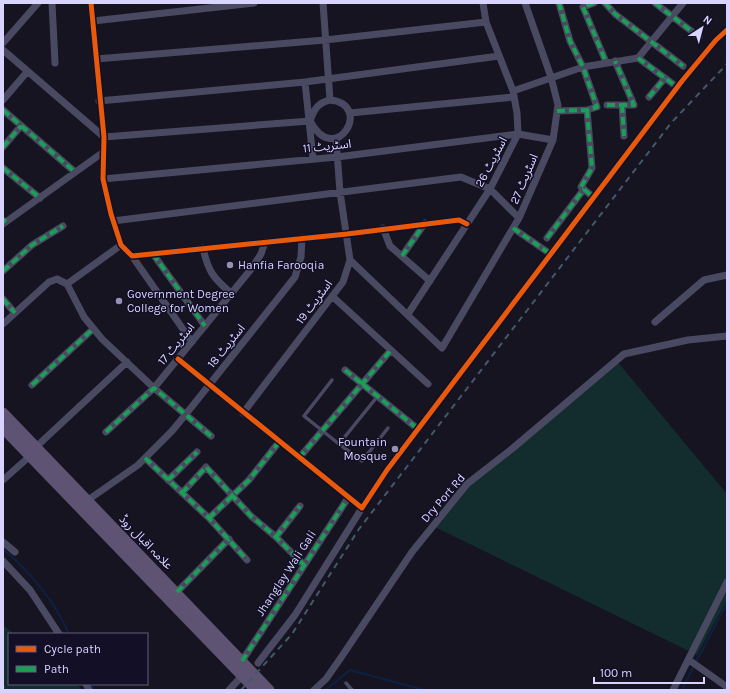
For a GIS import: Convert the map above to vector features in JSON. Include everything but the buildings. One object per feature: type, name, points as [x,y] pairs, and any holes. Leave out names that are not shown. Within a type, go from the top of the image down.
[{"type":"main road","name":"علامہ اقبال روڈ","points":[[3,413],[33,451],[106,527],[256,690]]},
{"type":"main road","name":"علامہ اقبال روڈ","points":[[3,428],[33,451],[88,500],[106,527],[177,592],[269,690]]},
{"type":"street","points":[[3,43],[38,3]]},
{"type":"street","points":[[52,3],[55,63]]},
{"type":"street","points":[[91,3],[99,101],[104,137],[102,153],[103,179],[113,221],[121,245],[132,256],[192,342]]},
{"type":"street","points":[[93,21],[254,3]]},
{"type":"street","points":[[323,3],[324,40],[330,100]]},
{"type":"street","name":"اسٹریٹ 26","points":[[408,314],[490,189],[518,134],[518,113],[513,94],[486,22],[483,3]]},
{"type":"street","name":"اسٹریٹ 27","points":[[408,314],[442,348],[519,218],[553,140],[558,105],[551,77],[525,3]]},
{"type":"street","points":[[557,111],[588,110],[597,106],[583,67],[570,41],[559,3]]},
{"type":"street","points":[[594,3],[583,7],[606,62]]},
{"type":"street","points":[[605,3],[615,14],[683,66]]},
{"type":"street","points":[[655,3],[699,37]]},
{"type":"street","points":[[350,113],[513,94],[551,77],[583,67],[606,62],[638,58],[683,3]]},
{"type":"street","points":[[96,59],[324,40],[486,22]]},
{"type":"street","points":[[258,663],[295,615],[318,581],[362,508],[418,429],[682,81],[716,40],[727,30]]},
{"type":"street","points":[[3,50],[104,137],[310,122]]},
{"type":"street","points":[[99,101],[305,82],[499,56]]},
{"type":"street","points":[[638,58],[673,84]]},
{"type":"street","points":[[607,105],[634,105],[615,61]]},
{"type":"street","points":[[3,100],[27,72]]},
{"type":"street","points":[[649,97],[665,78]]},
{"type":"street","points":[[305,82],[313,159]]},
{"type":"street","points":[[330,100],[342,103],[350,113],[350,126],[342,136],[336,138],[323,137],[310,122],[314,109],[318,104],[330,100]]},
{"type":"street","points":[[622,105],[624,136]]},
{"type":"street","points":[[3,110],[76,172]]},
{"type":"street","points":[[588,110],[592,168],[581,187],[592,196]]},
{"type":"street","points":[[3,147],[21,126]]},
{"type":"street","name":"اسٹریٹ 11","points":[[103,179],[313,159],[518,134],[553,140]]},
{"type":"street","name":"اسٹریٹ 19","points":[[243,413],[343,282],[350,260],[340,192],[336,138]]},
{"type":"street","points":[[4,221],[40,198],[102,153]]},
{"type":"street","points":[[3,168],[40,198]]},
{"type":"street","points":[[113,221],[461,177],[490,189],[519,218]]},
{"type":"street","points":[[547,238],[584,189]]},
{"type":"street","points":[[132,256],[347,234],[425,223],[459,220],[467,224]]},
{"type":"street","points":[[402,256],[425,223]]},
{"type":"street","points":[[3,271],[32,245],[63,226]]},
{"type":"street","points":[[383,228],[390,246],[430,282]]},
{"type":"street","points":[[513,228],[549,253]]},
{"type":"street","name":"اسٹریٹ 18","points":[[88,500],[138,465],[186,414],[295,277],[302,257],[302,238]]},
{"type":"street","name":"اسٹریٹ 17","points":[[106,432],[154,388],[256,261],[265,242]]},
{"type":"street","points":[[67,284],[121,245]]},
{"type":"street","points":[[202,248],[210,273],[231,293]]},
{"type":"street","points":[[153,254],[205,326]]},
{"type":"street","points":[[350,260],[408,314]]},
{"type":"street","points":[[655,322],[704,280],[727,275]]},
{"type":"street","points":[[3,324],[49,282],[57,278],[67,284],[84,317],[93,329],[154,388],[211,436]]},
{"type":"street","points":[[332,296],[428,384]]},
{"type":"street","points":[[3,299],[16,312]]},
{"type":"street","points":[[32,385],[93,329]]},
{"type":"street","name":"Dry Port Rd","points":[[314,690],[326,679],[340,660],[412,552],[467,484],[513,448],[624,354],[688,340],[727,336]]},
{"type":"street","points":[[299,458],[391,350]]},
{"type":"street","points":[[178,359],[362,508]]},
{"type":"street","points":[[3,480],[127,362]]},
{"type":"street","points":[[345,370],[418,429]]},
{"type":"street","points":[[209,518],[249,480],[279,442]]},
{"type":"street","points":[[168,480],[197,452]]},
{"type":"street","points":[[145,458],[209,518],[248,560]]},
{"type":"street","points":[[182,493],[206,467],[232,497],[304,565]]},
{"type":"street","name":"Jhanglay Wali Gali","points":[[242,661],[348,498]]},
{"type":"street","points":[[276,537],[300,506]]},
{"type":"street","points":[[177,592],[229,539]]},
{"type":"street","points":[[3,542],[15,552]]},
{"type":"street","points":[[3,562],[30,590],[58,633]]},
{"type":"street","points":[[673,690],[693,663],[727,582]]},
{"type":"street","points":[[693,663],[727,687]]},
{"type":"street","points":[[229,690],[242,676]]},
{"type":"lane","points":[[332,380],[304,416],[362,461],[388,428]]},
{"type":"lane","points":[[339,444],[377,397]]},
{"type":"lane","points":[[346,683],[352,690]]},
{"type":"path","points":[[3,686],[8,690]]},
{"type":"green space","points":[[616,360],[727,494],[727,600],[697,655],[433,526],[467,484]]},
{"type":"green space","points":[[3,625],[13,633],[8,633],[8,685],[77,685],[83,690],[3,690]]},
{"type":"waterway","points":[[3,549],[32,577],[49,598],[68,633]]},
{"type":"waterway","points":[[696,662],[727,603]]},
{"type":"waterway","points":[[682,690],[694,666]]},
{"type":"waterway","points":[[326,690],[350,670],[424,690]]},
{"type":"waterway","points":[[92,685],[94,690]]},
{"type":"railway","points":[[241,690],[292,634],[359,529],[671,123],[727,64]]},
{"type":"marked path","points":[[557,111],[587,110],[597,107],[583,67],[570,41],[559,3]]},
{"type":"marked path","points":[[594,3],[583,7],[606,62]]},
{"type":"marked path","points":[[605,3],[615,14],[683,66]]},
{"type":"marked path","points":[[655,3],[699,37]]},
{"type":"marked path","points":[[638,58],[673,84]]},
{"type":"marked path","points":[[607,105],[634,105],[615,61]]},
{"type":"marked path","points":[[649,97],[665,78]]},
{"type":"marked path","points":[[622,105],[624,136]]},
{"type":"marked path","points":[[3,110],[75,172]]},
{"type":"marked path","points":[[587,110],[592,168],[581,187],[592,196]]},
{"type":"marked path","points":[[3,147],[21,126]]},
{"type":"marked path","points":[[3,168],[40,198]]},
{"type":"marked path","points":[[547,238],[584,189]]},
{"type":"marked path","points":[[3,219],[6,222]]},
{"type":"marked path","points":[[402,256],[425,223]]},
{"type":"marked path","points":[[3,271],[32,245],[63,226]]},
{"type":"marked path","points":[[513,228],[549,253]]},
{"type":"marked path","points":[[153,254],[205,326]]},
{"type":"marked path","points":[[3,299],[15,313]]},
{"type":"marked path","points":[[32,385],[93,329]]},
{"type":"marked path","points":[[299,458],[391,350]]},
{"type":"marked path","points":[[345,370],[418,429]]},
{"type":"marked path","points":[[106,432],[154,388],[211,436]]},
{"type":"marked path","points":[[209,518],[249,480],[279,442]]},
{"type":"marked path","points":[[168,480],[197,452]]},
{"type":"marked path","points":[[145,458],[209,518],[247,560]]},
{"type":"marked path","points":[[182,493],[206,467],[251,516],[276,537],[304,565]]},
{"type":"marked path","points":[[242,661],[348,498]]},
{"type":"marked path","points":[[276,537],[300,506]]},
{"type":"marked path","points":[[177,592],[229,539]]},
{"type":"cycle path","points":[[91,3],[104,137],[103,179],[111,214],[121,245],[132,256],[347,234],[459,220],[467,224]]},
{"type":"cycle path","points":[[178,359],[362,508],[387,470],[682,81],[716,40],[727,30]]},
{"type":"place","name":"Hanfia Farooqia","points":[[230,265]]},
{"type":"place","name":"Government Degree College for Women","points":[[119,301]]},
{"type":"place","name":"Fountain Mosque","points":[[395,449]]}]
